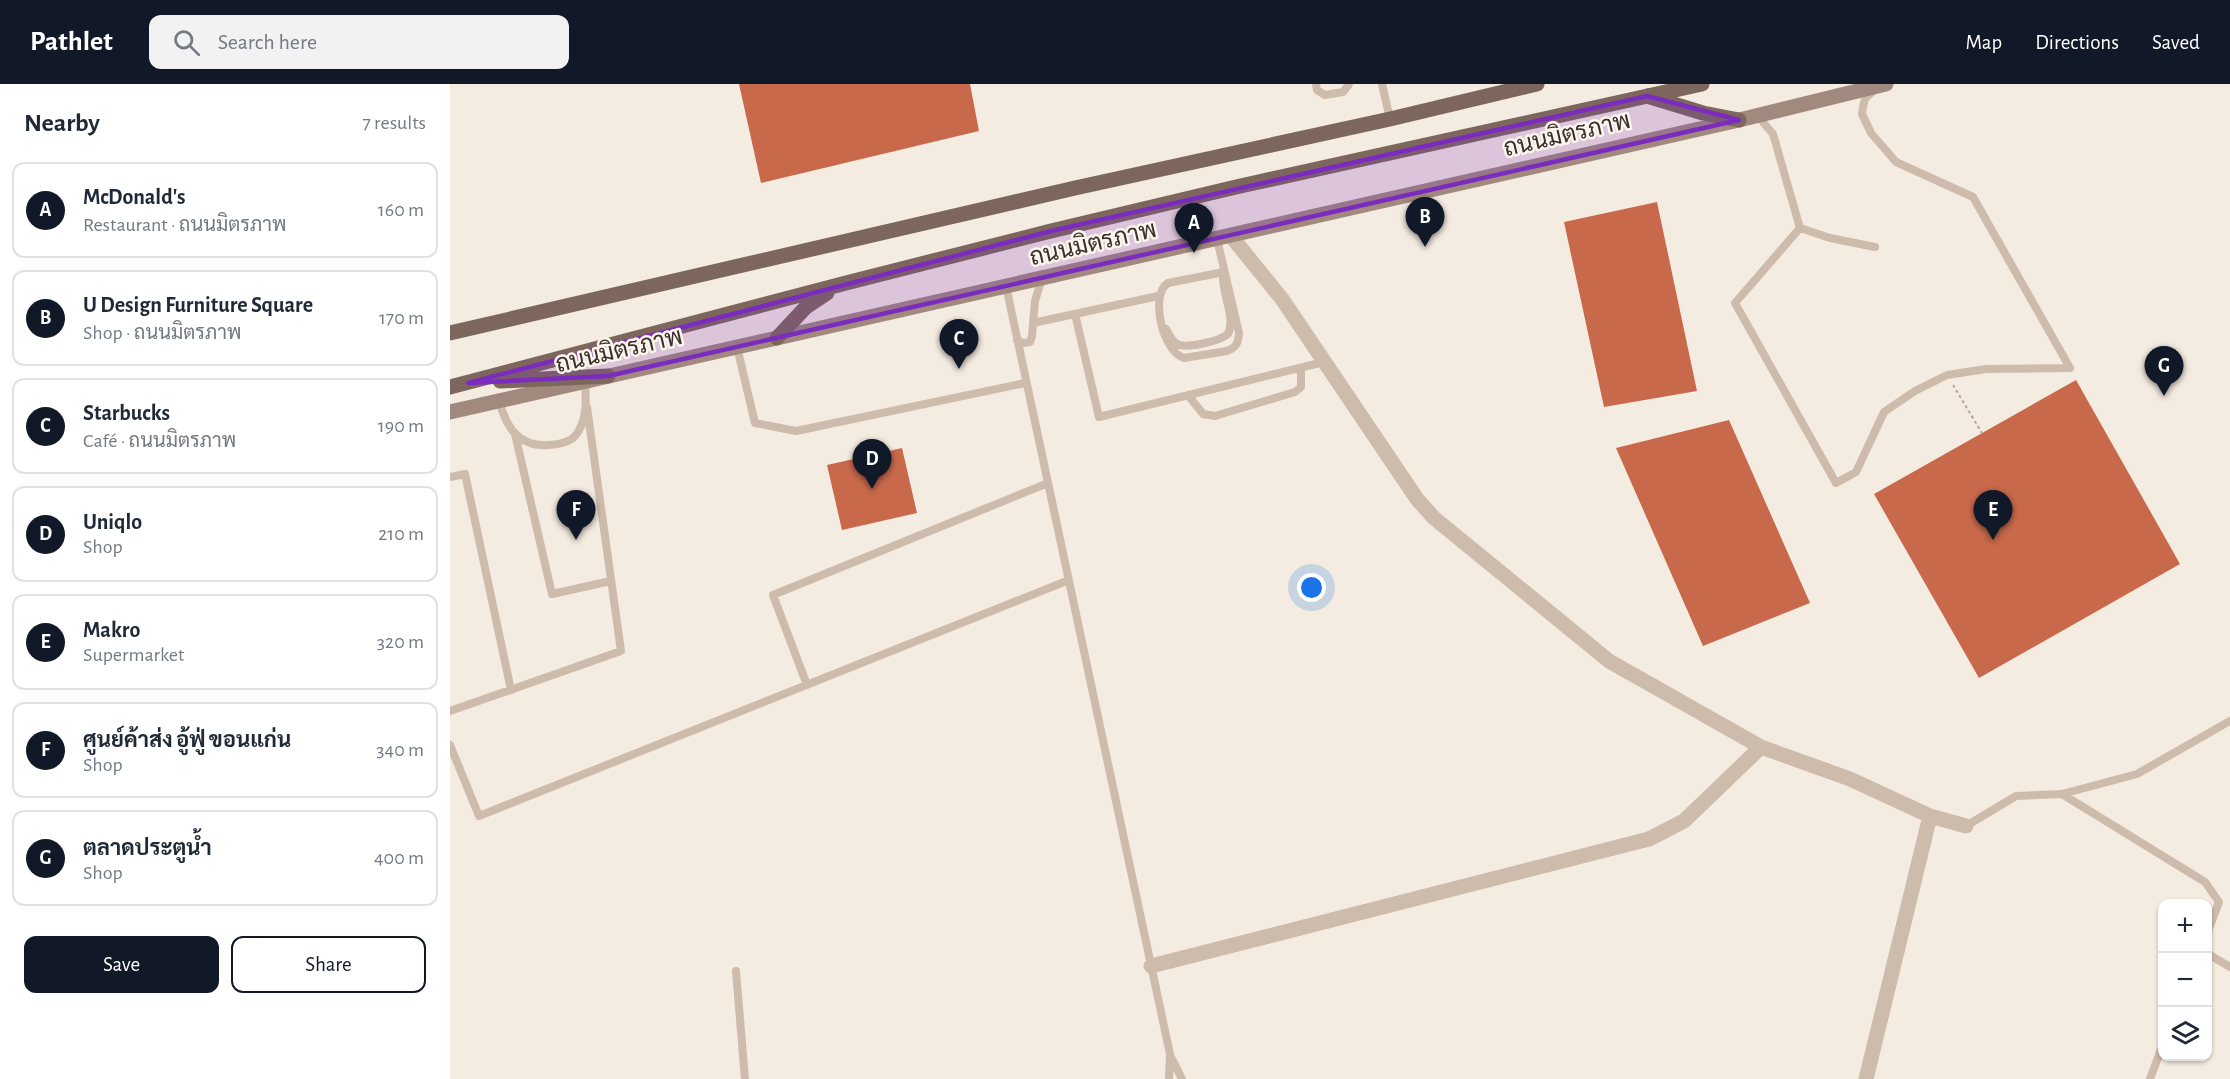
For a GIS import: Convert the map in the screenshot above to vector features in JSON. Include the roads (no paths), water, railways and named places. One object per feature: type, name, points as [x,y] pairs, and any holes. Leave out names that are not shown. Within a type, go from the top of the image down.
[{"type":"main road","points":[[450,331],[1075,188],[1390,119],[1535,84]]},
{"type":"main road","name":"ถนนมิตรภาพ","points":[[450,387],[846,283],[1236,187],[1702,84]]},
{"type":"main road","name":"ถนนมิตรภาพ","points":[[450,412],[1757,116],[1883,85]]},
{"type":"main road","points":[[1647,96],[1703,113],[1739,120]]},
{"type":"main road","points":[[777,338],[806,307],[846,283]]},
{"type":"main road","points":[[468,383],[608,376]]},
{"type":"street","points":[[1224,237],[1282,299],[1417,499],[1434,518],[1609,660],[1761,747],[1850,779],[1930,816],[1966,826]]},
{"type":"street","points":[[1151,966],[1649,839],[1684,821],[1761,747]]},
{"type":"street","points":[[1866,1079],[1930,816]]},
{"type":"lane","points":[[1316,84],[1317,90],[1325,95],[1343,92],[1349,84]]},
{"type":"lane","points":[[1382,84],[1390,119]]},
{"type":"lane","points":[[1800,228],[1779,249],[1735,303],[1836,483],[1856,472],[1884,412],[1915,391],[1947,375],[1986,369],[2070,368],[1973,198],[1896,162],[1871,133],[1862,114],[1865,99],[1883,85]]},
{"type":"lane","points":[[1757,116],[1773,134],[1800,228]]},
{"type":"lane","points":[[1800,228],[1830,238],[1875,247]]},
{"type":"lane","points":[[1163,325],[1173,341],[1185,346],[1224,338],[1228,334],[1231,325],[1223,286],[1224,237]]},
{"type":"lane","points":[[1224,272],[1229,284],[1239,333],[1238,343],[1234,348],[1179,357],[1166,340],[1158,296],[1161,289],[1168,283],[1224,272]]},
{"type":"lane","points":[[1017,340],[1023,343],[1030,342],[1035,301],[1042,278]]},
{"type":"lane","points":[[1006,286],[1170,1054],[1182,1079]]},
{"type":"lane","points":[[1033,323],[1158,296]]},
{"type":"lane","points":[[1075,314],[1099,417],[1324,362]]},
{"type":"lane","points":[[737,347],[755,423],[796,431],[1025,382]]},
{"type":"lane","points":[[1188,395],[1203,414],[1215,416],[1295,392],[1300,387],[1301,368]]},
{"type":"lane","points":[[450,711],[621,651],[585,381]]},
{"type":"lane","points":[[499,401],[504,418],[515,434],[528,444],[557,445],[575,436],[587,407]]},
{"type":"lane","points":[[515,434],[552,594],[611,581]]},
{"type":"lane","points":[[450,477],[465,474],[511,690]]},
{"type":"lane","points":[[807,685],[773,595],[1048,483]]},
{"type":"lane","points":[[450,745],[479,816],[1069,580]]},
{"type":"lane","points":[[1966,826],[2016,796],[2062,794],[2138,774],[2230,721]]},
{"type":"lane","points":[[2062,794],[2205,882],[2218,902],[2212,919]]},
{"type":"lane","points":[[2212,956],[2230,967]]},
{"type":"lane","points":[[736,971],[745,1079]]},
{"type":"lane","points":[[1169,1079],[1170,1054]]},
{"type":"lane","points":[[2150,1079],[2158,1059]]},
{"type":"place","name":"U Design Furniture Square","points":[[1425,247]]},
{"type":"place","name":"McDonald's","points":[[1194,253]]},
{"type":"place","name":"Starbucks","points":[[959,369]]},
{"type":"place","name":"ตลาดประตูน้ำ","points":[[2164,396]]},
{"type":"place","name":"Uniqlo","points":[[872,489]]},
{"type":"place","name":"ศูนย์ค้าส่ง อู้ฟู่ ขอนแก่น","points":[[576,540]]},
{"type":"place","name":"Makro","points":[[1993,540]]}]
